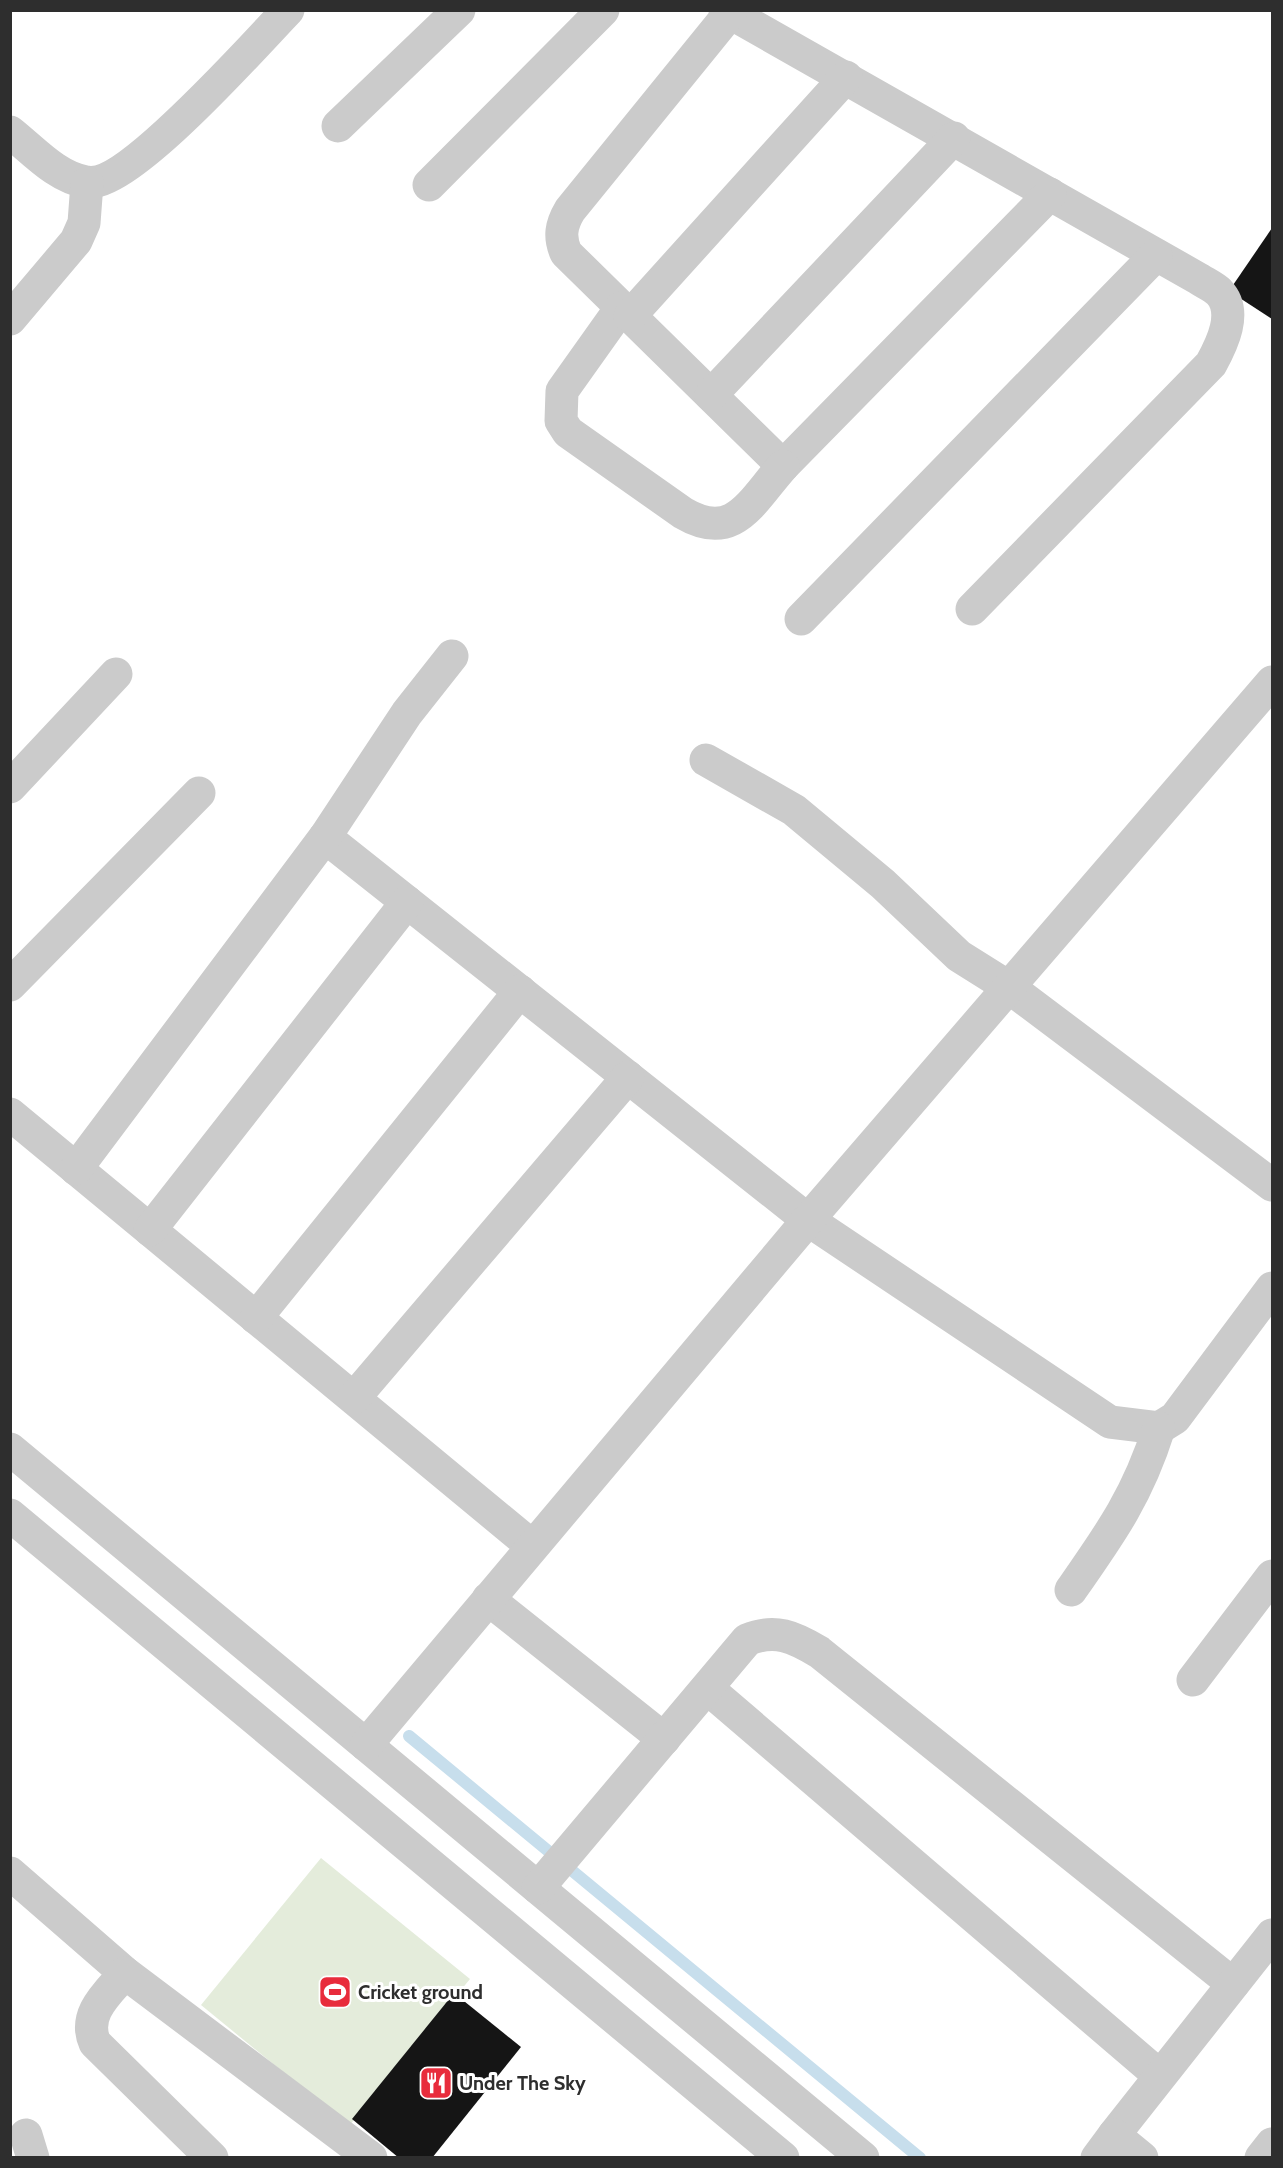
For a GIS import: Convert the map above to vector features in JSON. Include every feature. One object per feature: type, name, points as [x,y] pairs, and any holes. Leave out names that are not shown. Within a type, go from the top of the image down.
[{"type":"street","points":[[10,132],[58,172],[87,183],[106,180],[142,155],[186,115],[288,10]]},
{"type":"street","points":[[338,126],[459,10]]},
{"type":"street","points":[[429,185],[603,10]]},
{"type":"street","points":[[783,466],[566,253],[562,244],[563,223],[570,210],[728,12],[954,138],[1219,292],[1228,309],[1221,345],[1211,364],[972,609]]},
{"type":"street","points":[[846,77],[625,312],[562,391],[561,421],[568,432],[698,522],[715,526],[736,518],[783,466],[1050,194]]},
{"type":"street","points":[[711,395],[954,138]]},
{"type":"street","points":[[10,318],[76,241],[84,223],[87,183]]},
{"type":"street","points":[[801,619],[1156,255]]},
{"type":"street","points":[[76,1169],[326,837],[407,712],[453,656]]},
{"type":"street","points":[[10,787],[116,674]]},
{"type":"street","points":[[366,1745],[808,1220],[1272,682]]},
{"type":"street","points":[[706,760],[794,810],[883,884],[959,956],[1010,988],[1272,1185]]},
{"type":"street","points":[[10,985],[199,793]]},
{"type":"street","points":[[326,837],[808,1220],[1110,1422],[1159,1428],[1175,1418],[1272,1288]]},
{"type":"street","points":[[150,1230],[407,902]]},
{"type":"street","points":[[256,1318],[520,991]]},
{"type":"street","points":[[354,1398],[628,1077]]},
{"type":"street","points":[[10,1114],[532,1546]]},
{"type":"street","points":[[1071,1590],[1122,1517],[1146,1469],[1159,1428]]},
{"type":"street","points":[[10,1449],[862,2157]]},
{"type":"street","points":[[10,1515],[775,2155],[806,2110]]},
{"type":"street","points":[[1193,1680],[1272,1576]]},
{"type":"street","points":[[488,1599],[664,1739]]},
{"type":"street","points":[[538,1888],[747,1640],[761,1634],[785,1634],[819,1652],[1233,1984]]},
{"type":"street","points":[[707,1688],[1160,2076]]},
{"type":"street","points":[[10,1873],[125,1973],[370,2157]]},
{"type":"street","points":[[1142,2157],[1105,2146],[1272,1935]]},
{"type":"street","points":[[125,1973],[93,2013],[90,2024],[95,2043],[212,2157]]},
{"type":"street","points":[[1261,2157],[1272,2144]]},
{"type":"green space","name":"Cricket ground","points":[[321,1858],[470,1979],[349,2126],[201,2005]]},
{"type":"building","points":[[1272,228],[1272,319],[1229,291]]},
{"type":"building","points":[[454,1993],[521,2047],[432,2158],[399,2158],[352,2119]]},
{"type":"waterway","points":[[409,1736],[920,2158]]},
{"type":"place","name":"Cricket ground","points":[[335,1992]]},
{"type":"place","name":"Under The Sky","points":[[436,2083]]}]
